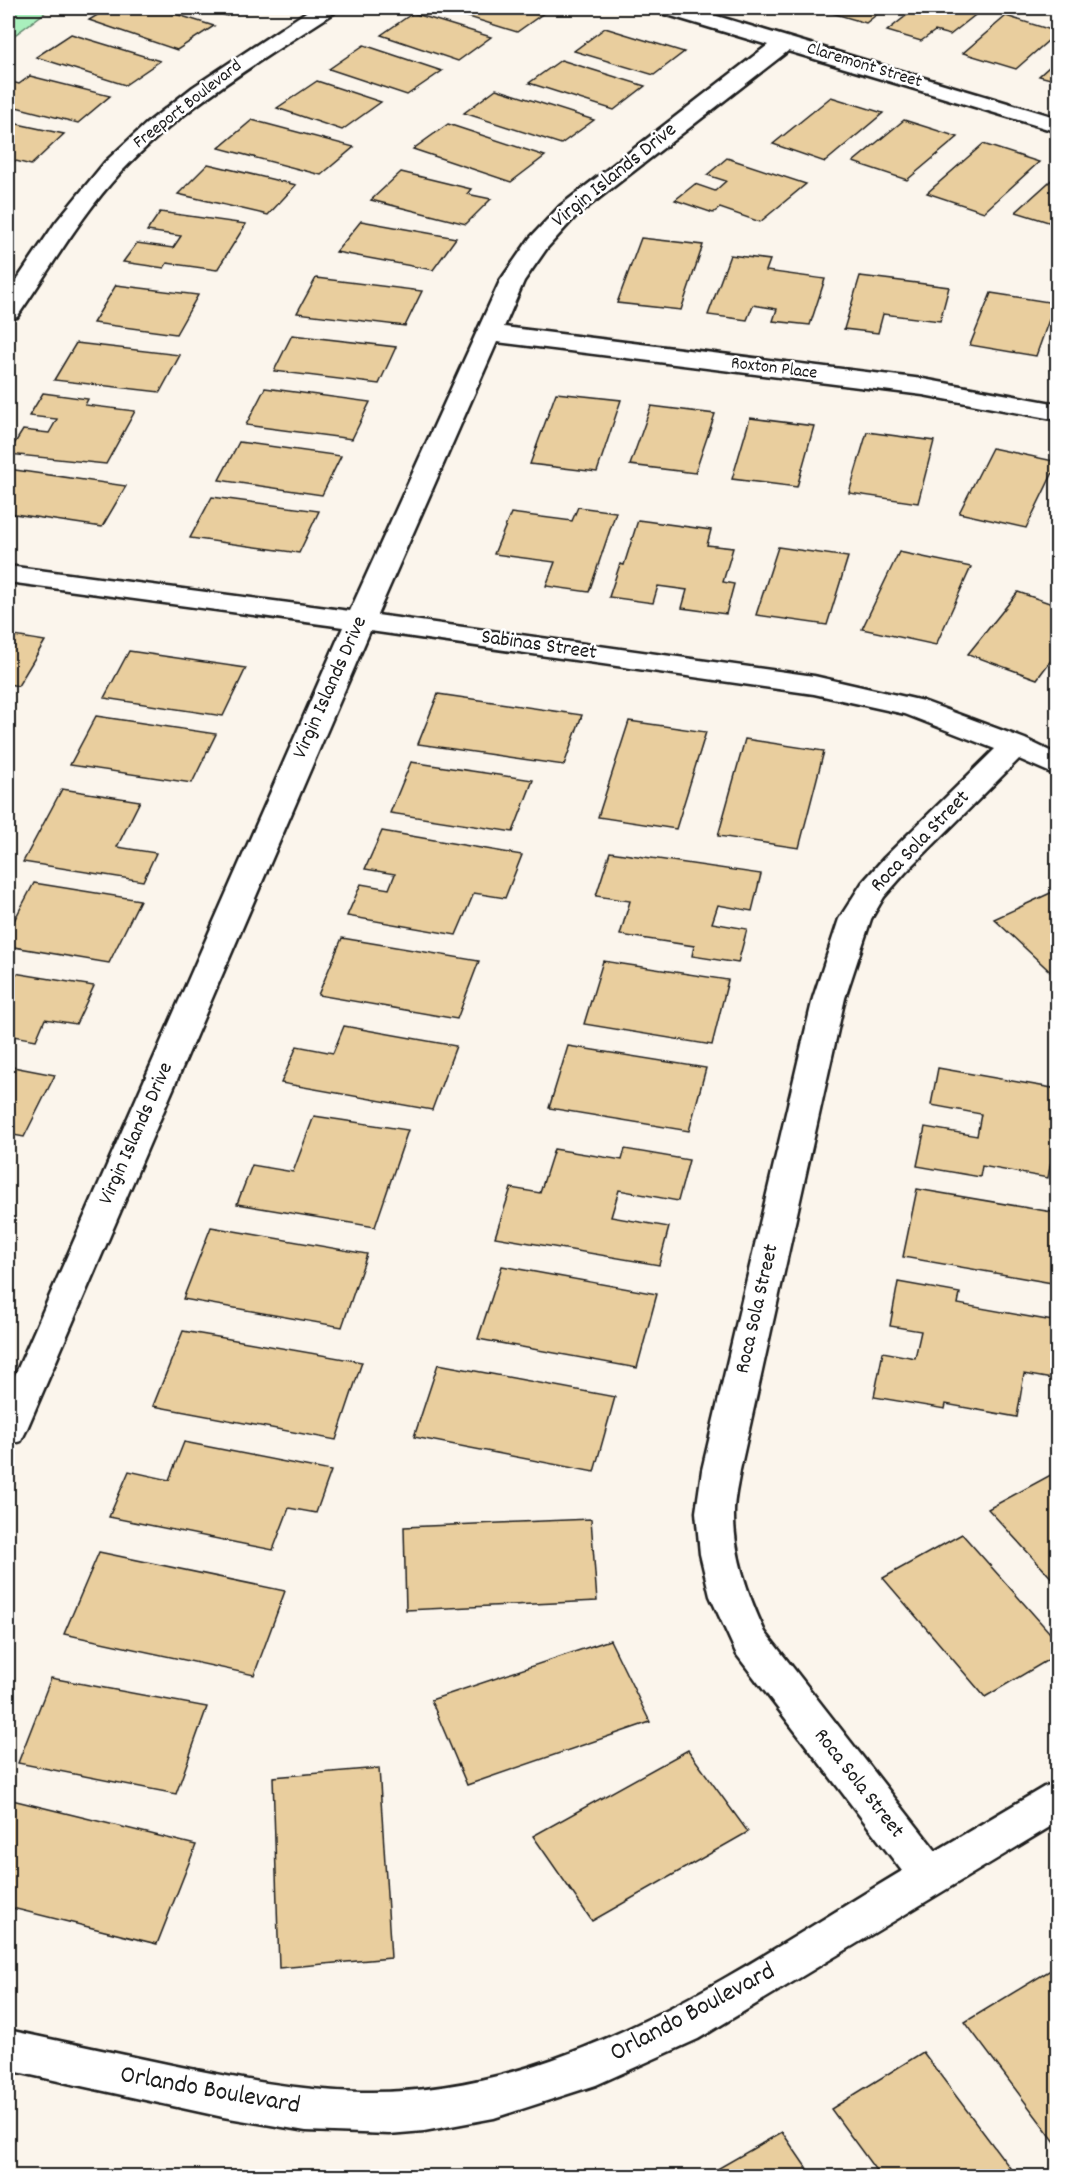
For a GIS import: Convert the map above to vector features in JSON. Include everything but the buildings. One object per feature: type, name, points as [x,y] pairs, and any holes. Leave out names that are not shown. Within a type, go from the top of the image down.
[{"type":"street","name":"Freeport Boulevard","points":[[8,312],[55,238],[129,150],[199,92],[326,8]]},
{"type":"street","name":"Claremont Street","points":[[669,8],[1058,125]]},
{"type":"street","name":"Virgin Islands Drive","points":[[8,1431],[360,621],[513,281],[526,259],[560,219],[586,196],[785,42]]},
{"type":"street","name":"Roxton Place","points":[[489,333],[923,387],[1058,412]]},
{"type":"street","name":"Sabinas Street","points":[[8,574],[814,685],[913,707],[1015,746],[1058,767]]},
{"type":"street","name":"Roca Sola Street","points":[[930,1876],[751,1643],[729,1596],[719,1554],[716,1512],[721,1470],[827,1010],[855,919],[873,890],[895,865],[1015,746]]},
{"type":"street","name":"Orlando Boulevard","points":[[8,2050],[218,2096],[283,2107],[334,2112],[388,2113],[446,2107],[508,2094],[558,2077],[661,2036],[724,2001],[1058,1800]]},
{"type":"green space","points":[[8,8],[51,8],[8,40]]}]
